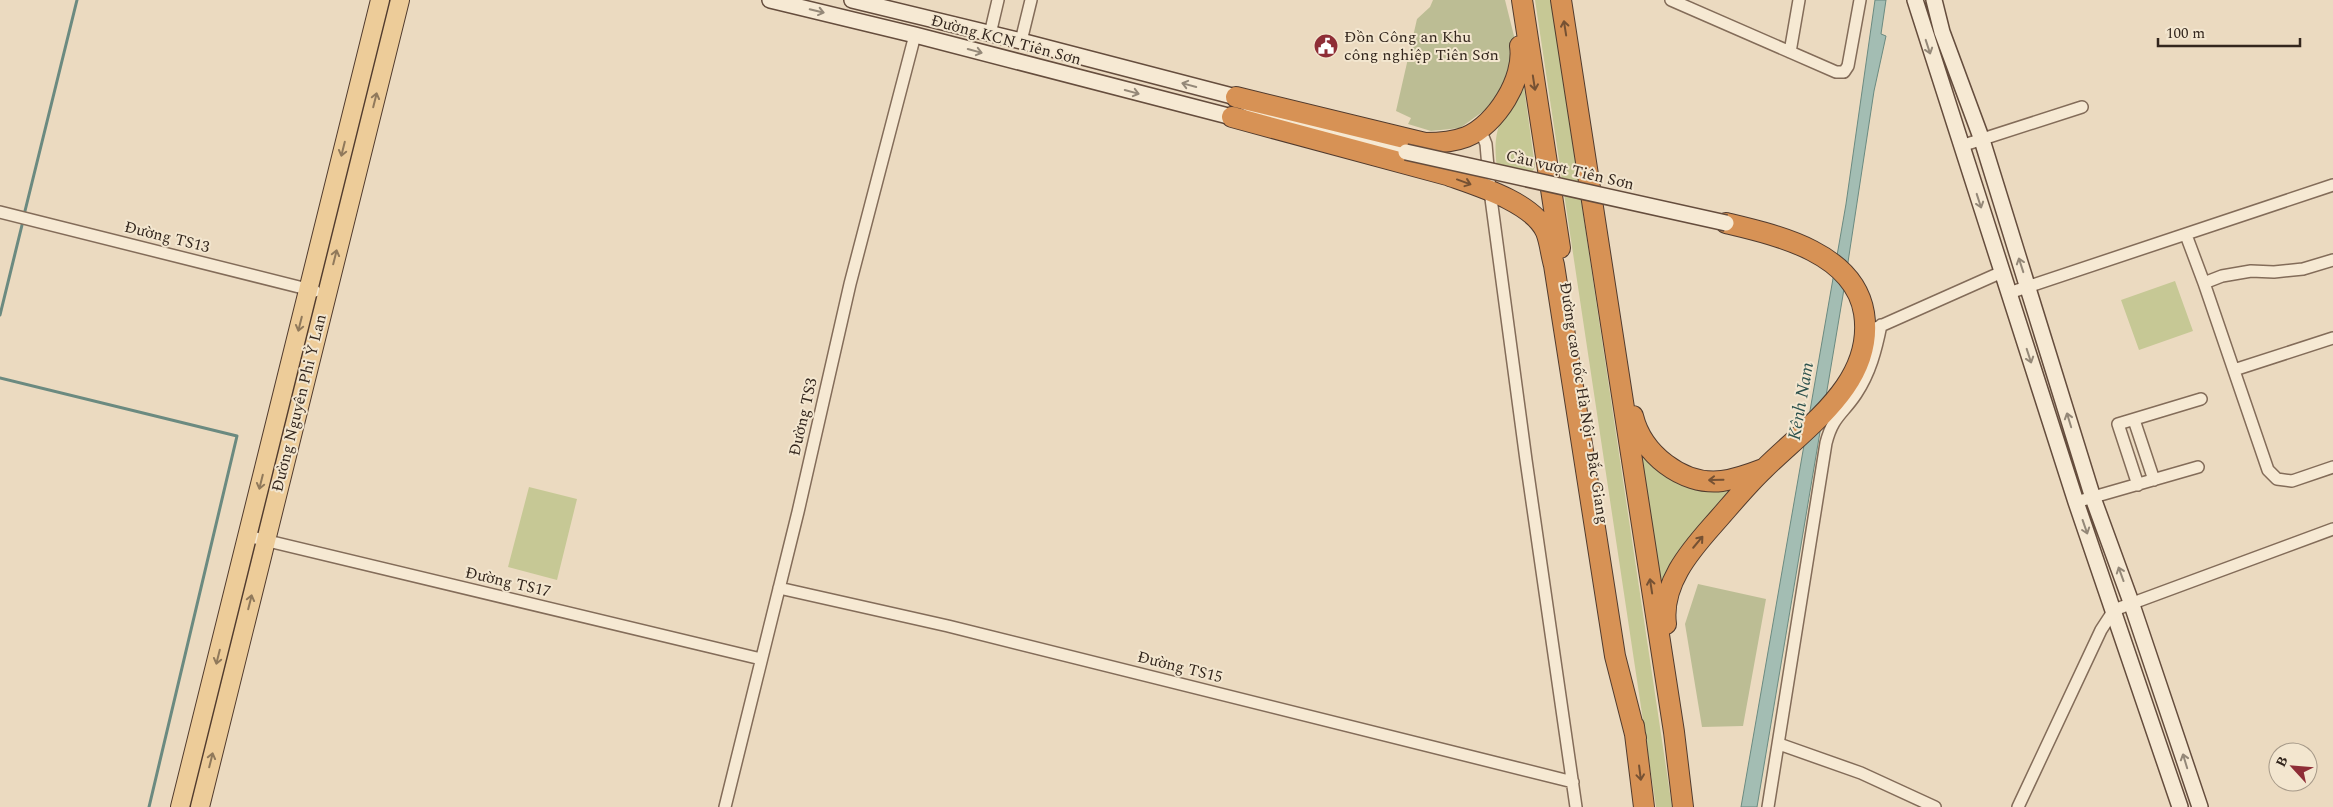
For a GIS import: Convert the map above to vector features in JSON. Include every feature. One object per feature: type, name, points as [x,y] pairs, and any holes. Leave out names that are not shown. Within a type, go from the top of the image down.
[{"type":"highway","points":[[1236,97],[1425,143],[1444,143],[1467,137],[1492,118],[1504,102],[1520,70],[1521,50],[1513,0]]},
{"type":"highway","name":"Đường cao tốc Hà Nội - Bắc Giang","points":[[1522,0],[1636,738],[1644,807]]},
{"type":"highway","points":[[1561,0],[1674,732],[1683,807]]},
{"type":"highway","points":[[1232,117],[1447,175],[1490,191],[1522,208],[1546,231],[1554,265],[1615,656],[1636,738]]},
{"type":"highway","points":[[1585,163],[1608,254],[1633,418],[1642,440],[1670,467],[1685,476],[1721,481],[1763,469]]},
{"type":"highway","points":[[1691,807],[1664,609],[1669,588],[1686,558],[1697,544],[1763,469],[1815,421],[1850,381],[1873,329],[1850,282],[1824,258],[1789,241],[1726,223]]},
{"type":"main road","name":"Đường Nguyên Phi Ỷ Lan","points":[[180,807],[380,0]]},
{"type":"main road","name":"Đường Nguyên Phi Ỷ Lan","points":[[200,807],[400,0]]},
{"type":"main road","name":"Đường KCN Tiên Sơn","points":[[770,0],[915,35],[1232,117],[1276,118]]},
{"type":"main road","name":"Đường KCN Tiên Sơn","points":[[852,0],[1021,41],[1236,97],[1276,118]]},
{"type":"main road","points":[[1914,0],[2076,502],[2180,807]]},
{"type":"main road","points":[[1934,0],[1942,32],[1982,140],[2093,498],[2131,602],[2200,807]]},
{"type":"main road","points":[[915,35],[920,16]]},
{"type":"main road","name":"Cầu vượt Tiên Sơn","points":[[1276,118],[1406,152],[1726,223]]},
{"type":"street","points":[[990,34],[998,0]]},
{"type":"street","points":[[1021,41],[1031,0]]},
{"type":"street","points":[[1671,0],[1836,72],[1844,72],[1848,66],[1860,0]]},
{"type":"street","points":[[1790,52],[1799,0]]},
{"type":"street","name":"Đường TS3","points":[[725,807],[779,588],[850,284],[915,35]]},
{"type":"street","points":[[1961,146],[2082,106]]},
{"type":"street","points":[[1480,128],[1486,144],[1490,191],[1526,460],[1576,807]]},
{"type":"street","points":[[2009,293],[2333,185]]},
{"type":"street","name":"Đường TS13","points":[[0,212],[326,293]]},
{"type":"street","points":[[2186,235],[2268,470],[2277,479],[2292,481],[2333,467]]},
{"type":"street","points":[[2204,283],[2222,276],[2251,271],[2274,272],[2303,269],[2333,260]]},
{"type":"street","points":[[1768,807],[1779,744],[1787,679],[1826,443],[1831,425],[1855,394],[1874,359],[1873,329],[2002,272]]},
{"type":"street","points":[[2234,370],[2333,338]]},
{"type":"street","points":[[2138,485],[2118,424],[2201,399]]},
{"type":"street","points":[[2134,420],[2154,480]]},
{"type":"street","points":[[2076,502],[2198,467]]},
{"type":"street","points":[[2018,807],[2101,630],[2114,610],[2131,602],[2333,529]]},
{"type":"street","name":"Đường TS17","points":[[248,536],[761,659]]},
{"type":"street","name":"Đường TS15","points":[[779,588],[948,626],[1573,782]]},
{"type":"street","points":[[1779,744],[1861,773],[1935,807]]},
{"type":"green space","points":[[386,0],[392,0],[323,271],[322,270]]},
{"type":"green space","points":[[1433,0],[1505,0],[1515,40],[1506,83],[1485,110],[1460,128],[1431,131],[1408,124],[1411,118],[1396,111],[1417,19],[1430,7]]},
{"type":"green space","points":[[1535,0],[1551,0],[1672,807],[1656,807]]},
{"type":"green space","points":[[1523,80],[1535,167],[1531,174],[1497,167],[1496,141],[1498,131],[1505,112]]},
{"type":"green space","points":[[2175,281],[2193,331],[2139,350],[2121,300]]},
{"type":"green space","points":[[312,310],[315,312],[263,520],[260,521]]},
{"type":"green space","points":[[1635,449],[1651,463],[1740,487],[1661,593]]},
{"type":"green space","points":[[529,487],[577,499],[557,580],[508,567]]},
{"type":"green space","points":[[252,551],[254,557],[191,807],[186,807]]},
{"type":"green space","points":[[1698,584],[1766,599],[1743,726],[1702,727],[1685,624]]},
{"type":"shaded area","name":"Kênh Nam","points":[[1875,0],[1886,0],[1881,34],[1886,36],[1874,91],[1843,295],[1757,807],[1741,807],[1846,204]]},
{"type":"waterway","points":[[24,215],[77,0]]},
{"type":"waterway","points":[[0,315],[23,221]]},
{"type":"waterway","points":[[0,378],[237,436],[149,807]]},
{"type":"place","name":"Đồn Công an Khu công nghiệp Tiên Sơn","points":[[1326,46]]}]
